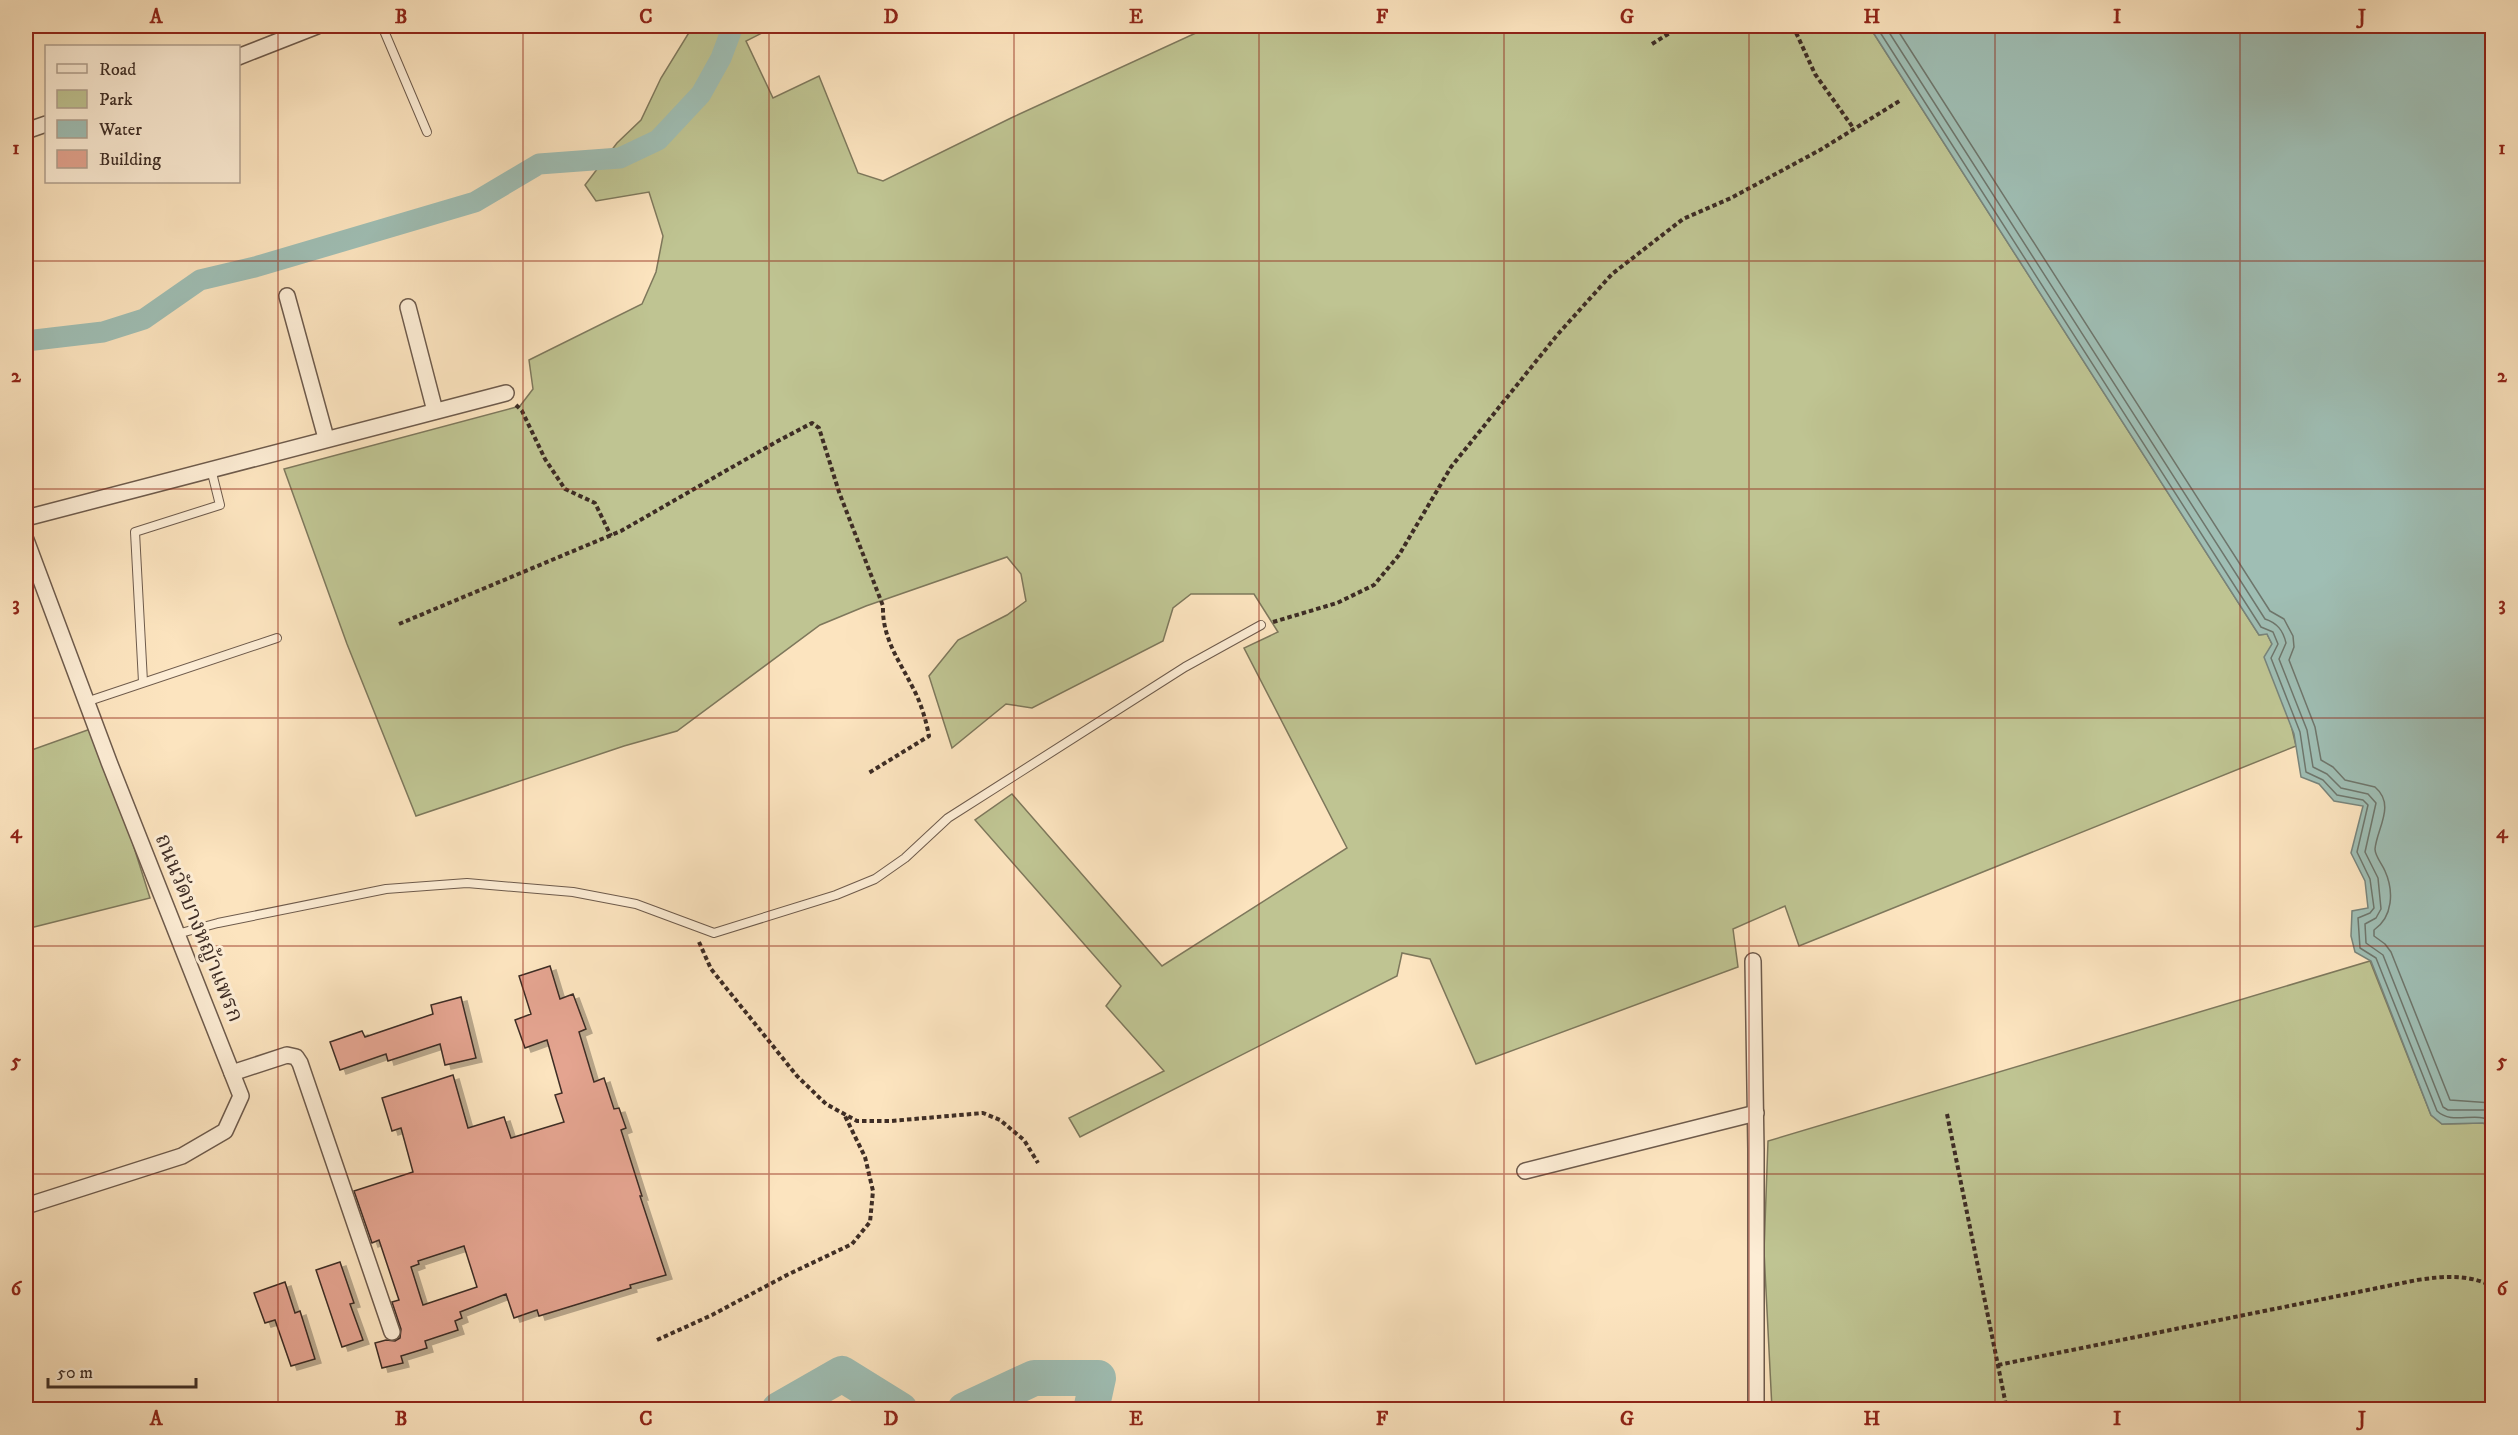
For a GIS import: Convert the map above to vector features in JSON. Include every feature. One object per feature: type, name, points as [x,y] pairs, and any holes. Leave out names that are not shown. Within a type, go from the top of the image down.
[{"type":"street","points":[[240,56],[317,26]]},
{"type":"street","points":[[26,131],[45,124]]},
{"type":"street","points":[[287,297],[326,438]]},
{"type":"street","points":[[408,307],[435,411]]},
{"type":"street","points":[[26,518],[326,438],[506,393]]},
{"type":"street","name":"ถนนวัดบางหญ้าแพรก","points":[[26,545],[241,1096],[225,1131],[182,1156],[26,1206]]},
{"type":"street","points":[[1753,961],[1756,1113],[1756,1410]]},
{"type":"street","points":[[232,1073],[286,1055],[296,1057],[300,1063],[392,1332]]},
{"type":"street","points":[[1525,1171],[1756,1113]]},
{"type":"lane","points":[[382,26],[426,132]]},
{"type":"lane","points":[[143,682],[135,532],[220,505],[211,469]]},
{"type":"lane","points":[[177,934],[386,889],[467,883],[573,892],[636,904],[714,933],[814,903],[875,879],[905,858],[948,818],[1185,667],[1262,625]]},
{"type":"lane","points":[[86,702],[277,638]]},
{"type":"path","points":[[1652,44],[1681,26]]},
{"type":"path","points":[[1793,26],[1815,74],[1854,129]]},
{"type":"path","points":[[1262,625],[1337,603],[1374,585],[1400,555],[1451,467],[1558,334],[1612,273],[1683,219],[1741,192],[1820,150],[1901,100]]},
{"type":"path","points":[[506,393],[522,411],[545,459],[565,489],[595,503],[610,536]]},
{"type":"path","points":[[399,624],[610,536],[812,423],[819,428],[839,492],[883,606],[883,623],[893,654],[914,689],[926,720],[929,736],[867,774]]},
{"type":"path","points":[[692,926],[711,969],[797,1076],[826,1104],[857,1121],[983,1113],[1000,1120],[1024,1140],[1038,1163]]},
{"type":"path","points":[[657,1340],[712,1316],[787,1275],[852,1244],[870,1222],[873,1191],[866,1157],[844,1114]]},
{"type":"path","points":[[1947,1114],[2007,1410]]},
{"type":"path","points":[[1998,1365],[2417,1280],[2453,1275],[2477,1279],[2493,1286]]},
{"type":"green space","points":[[693,26],[776,26],[746,41],[773,98],[819,76],[858,173],[883,181],[1011,118],[1211,26],[1869,26],[2259,635],[2267,634],[2272,644],[2296,746],[1799,946],[1785,906],[1733,929],[1738,967],[1476,1064],[1430,959],[1402,953],[1397,976],[1080,1137],[1069,1118],[1164,1071],[1106,1006],[1121,986],[975,820],[1012,794],[1162,966],[1347,848],[1244,648],[1278,632],[1254,594],[1191,594],[1173,608],[1163,641],[1032,708],[1006,704],[952,748],[929,676],[958,640],[1007,615],[1026,601],[1021,574],[1007,557],[866,606],[820,625],[677,731],[624,746],[416,816],[347,644],[284,469],[520,406],[533,389],[529,360],[642,304],[656,272],[663,236],[649,192],[596,201],[585,185],[617,143],[641,120],[661,78]]},
{"type":"green space","points":[[96,727],[150,898],[26,929],[26,752]]},
{"type":"green space","points":[[2370,961],[2431,1115],[2442,1124],[2484,1123],[2492,1130],[2492,1409],[1772,1409],[1764,1251],[1768,1141]]},
{"type":"water","points":[[1869,26],[2492,26],[2492,1130],[2483,1123],[2442,1124],[2431,1115],[2371,961],[2355,952],[2351,936],[2352,911],[2368,908],[2365,881],[2351,853],[2363,806],[2334,801],[2319,784],[2301,777],[2294,734],[2264,657],[2272,644],[2267,634],[2259,635]]},
{"type":"building","points":[[550,966],[560,999],[573,994],[586,1029],[579,1032],[594,1082],[604,1078],[614,1109],[619,1108],[626,1128],[621,1130],[666,1275],[539,1316],[537,1310],[514,1318],[506,1294],[460,1312],[462,1318],[455,1321],[458,1330],[425,1341],[427,1348],[401,1356],[403,1363],[382,1368],[375,1343],[386,1340],[395,1341],[400,1338],[401,1329],[392,1302],[399,1300],[379,1240],[372,1243],[354,1191],[413,1172],[401,1128],[392,1131],[382,1098],[453,1075],[468,1128],[504,1117],[511,1138],[564,1122],[555,1095],[562,1093],[547,1040],[525,1048],[515,1020],[531,1014],[519,976]],"holes":[[[464,1246],[477,1287],[423,1305],[411,1267],[419,1264],[418,1261]]]},
{"type":"building","points":[[461,997],[476,1058],[445,1065],[440,1044],[388,1061],[386,1054],[340,1070],[330,1042],[362,1031],[365,1037],[433,1014],[431,1005]]},
{"type":"building","points":[[340,1262],[354,1303],[350,1304],[363,1340],[342,1347],[316,1270]]},
{"type":"building","points":[[285,1282],[295,1313],[300,1311],[315,1359],[291,1366],[275,1320],[265,1323],[254,1293]]},
{"type":"waterway","points":[[26,341],[103,332],[144,319],[200,280],[255,267],[475,202],[539,164],[620,158],[658,140],[701,94],[721,58],[733,26]]},
{"type":"waterway","points":[[779,1410],[842,1374],[900,1410]]},
{"type":"waterway","points":[[965,1410],[1034,1378],[1098,1378],[1091,1410]]}]
